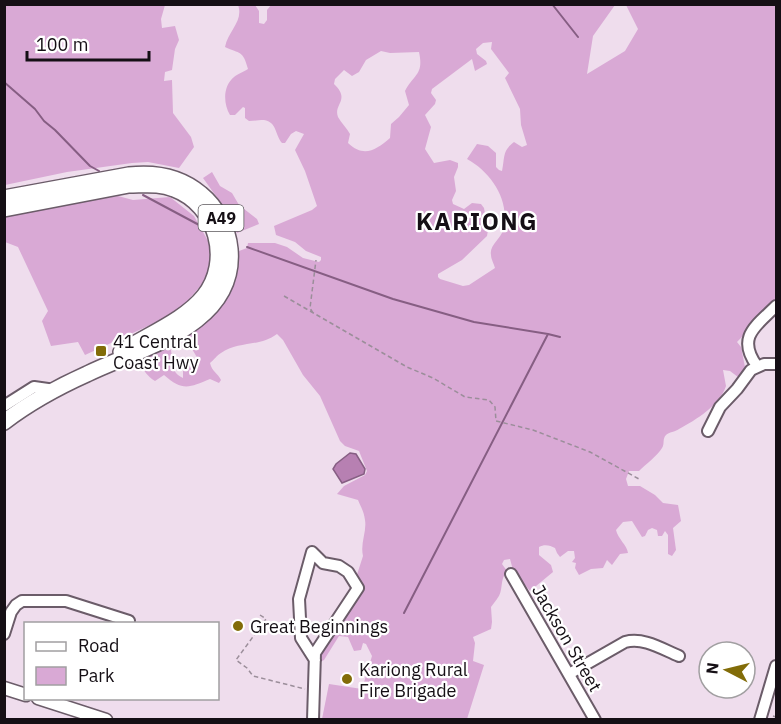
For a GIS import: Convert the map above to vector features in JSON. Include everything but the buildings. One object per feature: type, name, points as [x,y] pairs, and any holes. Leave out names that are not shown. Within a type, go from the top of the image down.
[{"type":"highway","name":"A49","points":[[4,198],[147,173],[183,181],[202,194],[219,215],[229,243],[230,263],[224,286],[212,306],[175,334],[145,350],[88,373]]},
{"type":"highway","name":"A49","points":[[4,209],[129,185],[162,185],[176,189],[204,211],[214,229],[219,249],[218,267],[212,284],[191,310],[4,422]]},
{"type":"main road","points":[[4,688],[24,694]]},
{"type":"main road","points":[[40,700],[78,715],[106,720]]},
{"type":"street","points":[[757,366],[749,354],[748,337],[755,326],[777,306]]},
{"type":"street","points":[[708,431],[720,406],[751,370],[764,364],[777,364]]},
{"type":"street","points":[[4,406],[34,387],[56,390]]},
{"type":"street","points":[[313,720],[315,660],[315,653],[358,588],[348,572],[339,566],[323,563],[312,552],[299,599],[301,638],[315,660]]},
{"type":"street","name":"Jackson Street","points":[[511,574],[595,720]]},
{"type":"street","points":[[4,634],[11,612],[22,601],[66,601],[129,621]]},
{"type":"street","points":[[569,674],[625,642],[633,640],[650,644],[679,656]]},
{"type":"street","points":[[760,720],[777,666]]},
{"type":"path","points":[[313,314],[310,308],[316,260]]},
{"type":"path","points":[[284,296],[407,368],[433,378],[465,397],[489,400],[495,407],[496,421],[532,430],[590,452],[639,479]]},
{"type":"path","points":[[260,615],[266,619],[236,660],[253,676],[306,689]]},
{"type":"path","points":[[773,716],[777,717]]},
{"type":"green space","points":[[5,4],[165,5],[161,19],[162,28],[175,26],[179,40],[175,49],[172,70],[165,72],[164,81],[172,80],[173,113],[191,137],[194,147],[179,168],[148,162],[132,163],[67,172],[5,185]]},
{"type":"green space","points":[[238,5],[255,5],[259,11],[259,23],[264,24],[267,20],[267,10],[271,5],[615,5],[593,36],[587,74],[625,51],[638,29],[626,5],[776,5],[776,302],[737,342],[741,347],[745,367],[738,377],[730,371],[723,370],[726,386],[713,406],[666,435],[658,454],[639,471],[629,471],[626,479],[628,486],[640,486],[663,503],[678,505],[681,521],[673,528],[676,550],[672,556],[668,554],[668,535],[665,531],[662,536],[658,536],[657,530],[652,528],[642,537],[632,521],[623,522],[616,530],[628,553],[620,554],[612,565],[607,560],[603,568],[591,569],[579,575],[575,568],[576,563],[572,562],[575,558],[574,551],[568,551],[560,557],[553,547],[545,545],[539,547],[539,555],[551,565],[553,572],[530,591],[513,570],[510,559],[504,560],[502,564],[507,571],[499,596],[491,607],[491,629],[473,637],[475,643],[473,661],[484,665],[467,719],[322,719],[329,684],[362,689],[372,656],[366,644],[363,643],[361,650],[354,651],[348,637],[339,636],[324,660],[318,662],[317,659],[344,615],[363,556],[365,517],[358,500],[337,494],[344,486],[365,475],[367,471],[359,451],[345,446],[340,441],[320,396],[303,375],[283,340],[277,334],[263,341],[228,349],[220,354],[210,363],[221,380],[219,383],[210,379],[191,386],[181,386],[164,375],[155,381],[146,374],[143,368],[143,357],[222,305],[228,298],[239,251],[247,248],[248,243],[275,243],[287,247],[303,258],[319,262],[321,260],[321,257],[306,251],[295,242],[276,235],[274,226],[317,206],[295,150],[304,134],[296,131],[285,143],[282,143],[271,123],[264,120],[249,121],[245,118],[243,107],[235,115],[230,115],[226,105],[225,95],[230,81],[248,69],[238,52],[225,47],[239,16]],"holes":[[[492,42],[491,49],[509,73],[505,78],[520,109],[521,125],[527,145],[522,147],[514,142],[507,148],[502,171],[496,167],[496,153],[488,146],[477,144],[467,159],[484,172],[497,188],[505,219],[502,233],[491,251],[495,268],[469,285],[463,286],[440,279],[438,274],[462,260],[487,236],[484,208],[481,204],[472,203],[464,209],[453,204],[452,200],[456,191],[454,177],[458,163],[450,160],[434,163],[425,149],[431,127],[425,115],[435,104],[432,89],[472,59],[475,71],[487,64],[477,54],[476,49],[483,43]],[[381,51],[419,52],[419,70],[405,91],[409,105],[391,124],[390,138],[370,151],[359,150],[348,143],[350,134],[338,117],[341,94],[334,84],[335,79],[344,70],[352,76],[359,72],[366,60]],[[177,346],[192,349],[198,359],[183,367],[183,378],[174,370],[171,350]]]},
{"type":"green space","points":[[212,172],[220,186],[232,193],[239,205],[257,219],[259,224],[237,233],[203,178]]},
{"type":"green space","points":[[118,196],[133,200],[170,197],[194,216],[212,248],[209,276],[185,304],[161,320],[85,355],[78,342],[51,346],[42,321],[48,311],[18,247],[5,242],[5,215]]},
{"type":"shaded area","points":[[350,453],[356,454],[365,469],[364,474],[342,483],[333,469]]},
{"type":"waterway","points":[[552,4],[578,37]]},
{"type":"waterway","points":[[4,82],[35,109],[44,121],[90,166],[99,171]]},
{"type":"waterway","points":[[143,195],[201,226]]},
{"type":"waterway","points":[[247,247],[393,299],[474,322],[548,334],[404,613]]},
{"type":"waterway","points":[[548,334],[560,337]]},
{"type":"place","name":"41 Central Coast Hwy","points":[[101,351]]},
{"type":"place","name":"Great Beginnings","points":[[238,626]]},
{"type":"place","name":"Kariong Rural Fire Brigade","points":[[347,679]]},
{"type":"district","name":"KARIONG","points":[[477,221]]}]
